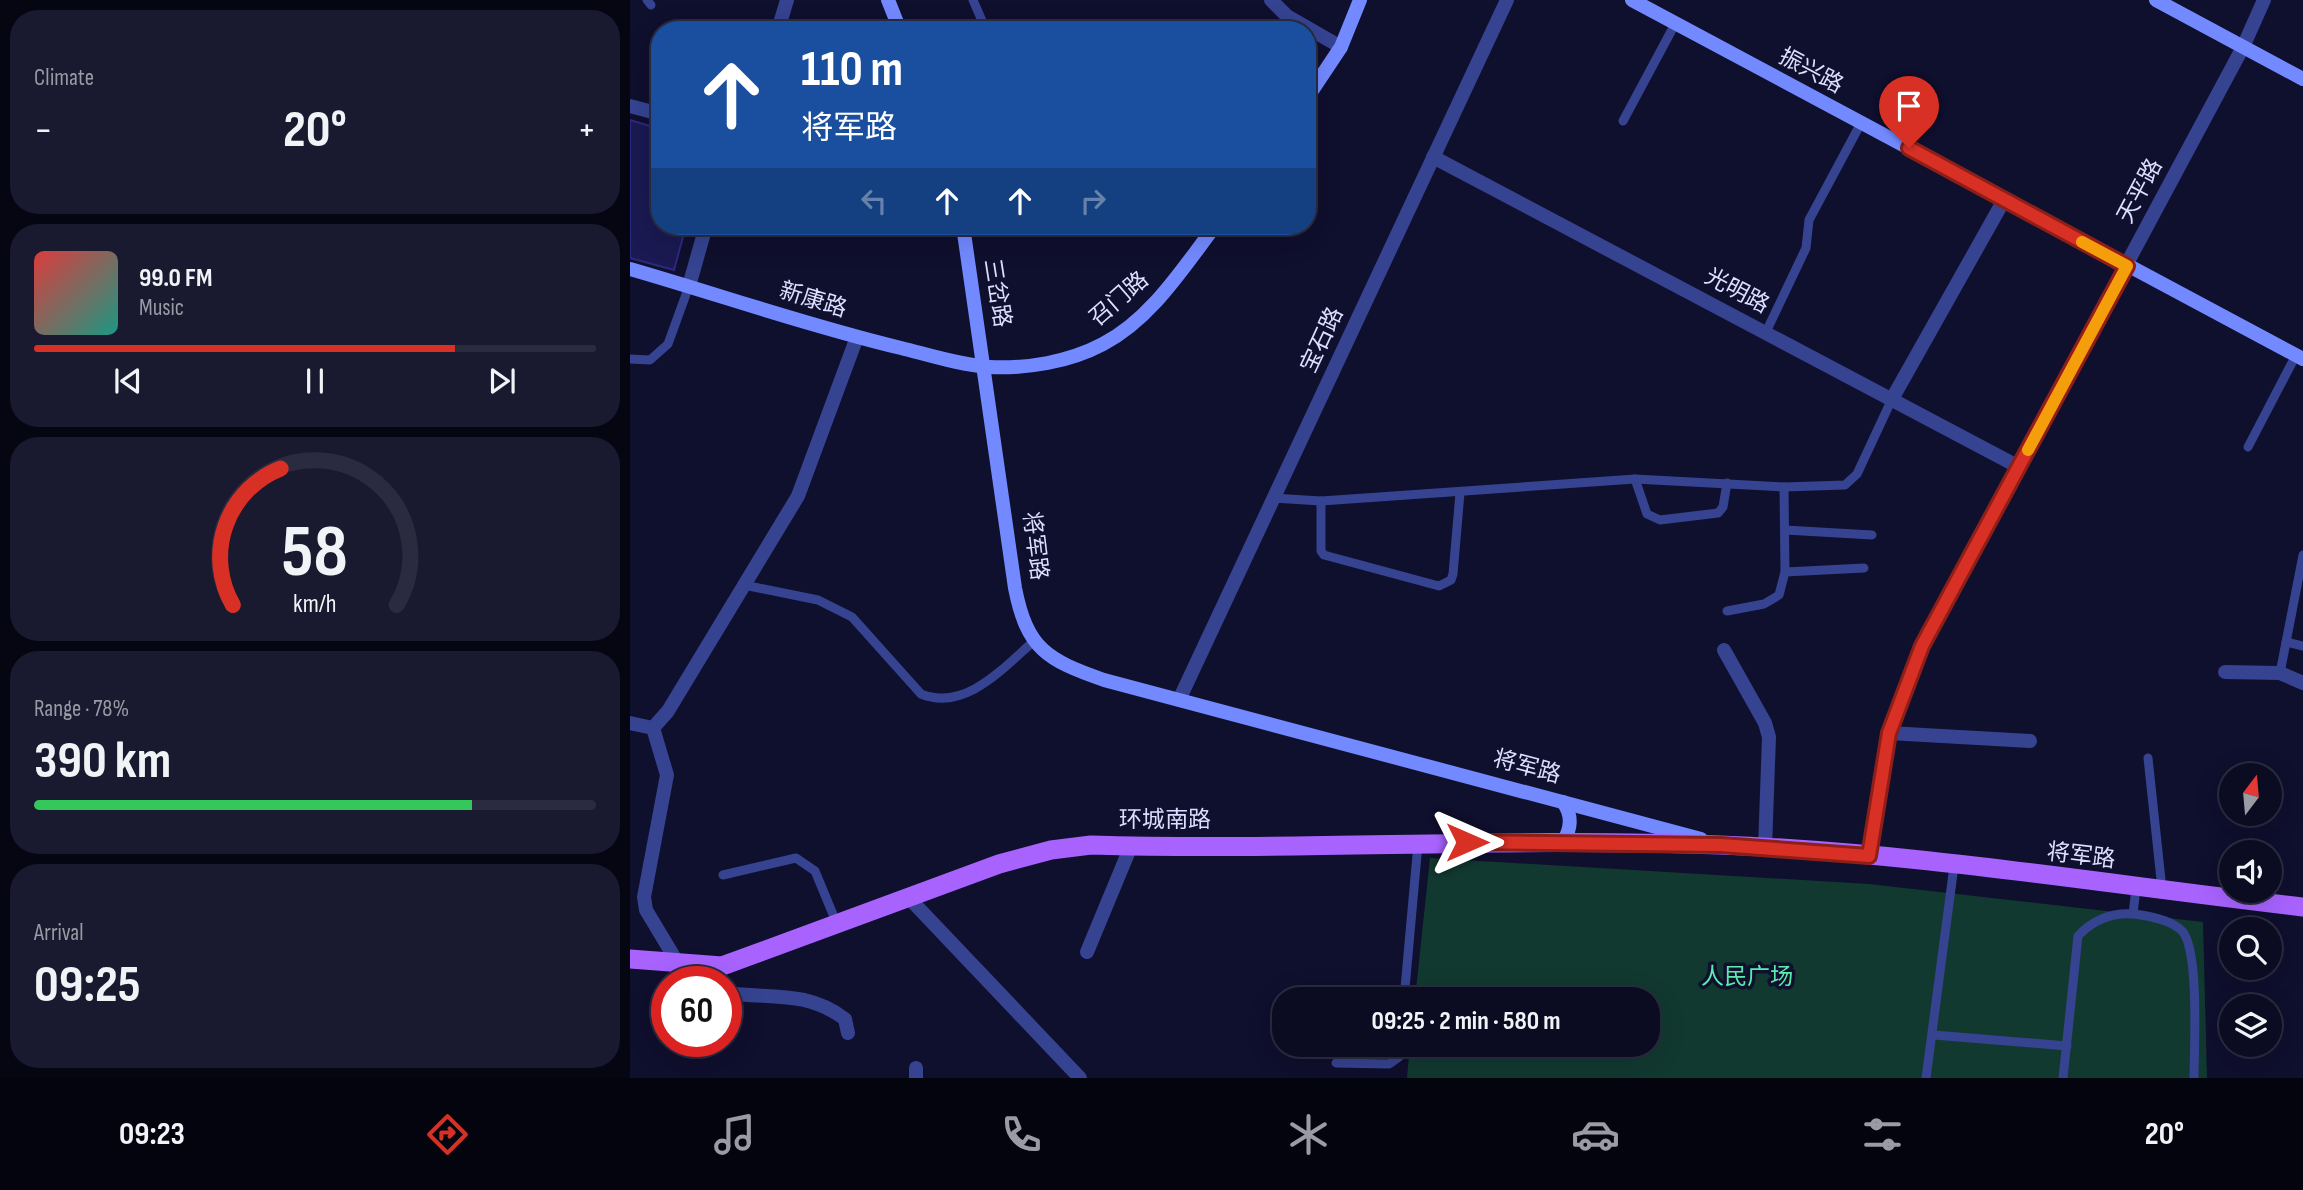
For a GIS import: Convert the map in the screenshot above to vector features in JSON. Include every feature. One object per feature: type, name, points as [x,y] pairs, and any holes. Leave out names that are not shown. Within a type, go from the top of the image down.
[{"type":"main road","points":[[888,0],[896,21]]},
{"type":"main road","points":[[1316,84],[1341,47],[1360,0]]},
{"type":"main road","name":"振兴路","points":[[1632,0],[2300,357]]},
{"type":"main road","points":[[2156,0],[2303,79]]},
{"type":"main road","name":"三岔路","points":[[964,235],[985,366]]},
{"type":"main road","name":"召门路","points":[[985,366],[1022,366],[1067,359],[1103,344],[1140,317],[1208,235]]},
{"type":"main road","name":"新康路","points":[[630,269],[857,337],[985,366]]},
{"type":"main road","name":"将军路","points":[[985,366],[1015,588],[1026,629],[1034,641],[1055,659],[1076,671],[1721,845],[1869,856],[2303,907]]},
{"type":"main road","points":[[1563,802],[1570,812],[1563,843]]},
{"type":"main road","name":"环城南路","points":[[722,966],[837,926],[999,864],[1051,850],[1091,845],[1419,842],[1721,845]]},
{"type":"main road","name":"环城南路","points":[[630,959],[666,966]]},
{"type":"street","points":[[781,21],[787,0]]},
{"type":"street","points":[[1271,0],[1296,21]]},
{"type":"street","name":"宝石路","points":[[1179,700],[1507,0]]},
{"type":"street","name":"天平路","points":[[1869,856],[1889,733],[1922,646],[2243,47],[2264,0]]},
{"type":"street","points":[[1316,33],[1341,47]]},
{"type":"street","points":[[630,106],[651,112]]},
{"type":"street","name":"光明路","points":[[1433,157],[2019,467]]},
{"type":"street","points":[[1892,399],[2004,200]]},
{"type":"street","points":[[690,286],[704,235]]},
{"type":"street","points":[[653,728],[668,711],[799,496],[857,337]]},
{"type":"street","points":[[1724,650],[1765,723],[1769,737],[1765,848]]},
{"type":"street","points":[[2225,672],[2280,673],[2303,683]]},
{"type":"street","points":[[630,723],[653,728]]},
{"type":"street","points":[[653,728],[667,775],[644,897],[646,910],[687,966]]},
{"type":"street","points":[[1889,733],[2030,741]]},
{"type":"street","points":[[1087,951],[1131,846]]},
{"type":"street","points":[[908,897],[1080,1078]]},
{"type":"street","points":[[742,993],[775,994],[830,1007],[845,1019],[848,1033]]},
{"type":"lane","points":[[973,0],[982,21]]},
{"type":"lane","points":[[1623,121],[1675,24]]},
{"type":"lane","points":[[1766,332],[1806,248],[1809,220],[1861,122]]},
{"type":"lane","points":[[630,359],[650,360],[668,344],[690,286]]},
{"type":"lane","points":[[2248,447],[2300,357]]},
{"type":"lane","points":[[1273,498],[1321,501],[1635,479],[1784,487],[1845,485],[1857,474],[1892,399]]},
{"type":"lane","points":[[1635,479],[1647,514],[1660,520],[1711,516],[1718,513],[1723,507],[1727,483]]},
{"type":"lane","points":[[1727,611],[1764,604],[1779,596],[1785,572],[1784,487]]},
{"type":"lane","points":[[1321,501],[1321,551],[1324,555],[1439,586],[1451,580],[1453,575],[1460,493]]},
{"type":"lane","points":[[1785,530],[1872,535]]},
{"type":"lane","points":[[2280,673],[2303,555]]},
{"type":"lane","points":[[1785,572],[1864,568]]},
{"type":"lane","points":[[744,585],[818,600],[852,617],[921,694],[937,701],[956,697],[987,683],[1034,641]]},
{"type":"lane","points":[[2286,642],[2303,646]]},
{"type":"lane","points":[[2148,758],[2162,891]]},
{"type":"lane","points":[[1405,987],[1419,842]]},
{"type":"lane","points":[[723,875],[796,858],[815,871],[837,926]]},
{"type":"lane","points":[[1926,1078],[1934,1035],[1954,866]]},
{"type":"lane","points":[[2133,914],[2136,887]]},
{"type":"lane","points":[[2063,1078],[2078,936],[2092,921],[2133,914],[2156,918],[2181,930],[2190,942],[2194,978],[2194,1078]]},
{"type":"lane","points":[[1934,1035],[2067,1046]]},
{"type":"lane","points":[[1336,1063],[1389,1063],[1399,1057]]},
{"type":"green space","name":"人民广场","points":[[1430,858],[1869,884],[2203,922],[2207,1078],[1407,1078],[1409,1057],[1660,1057],[1660,987],[1416,987]]},
{"type":"building","points":[[630,120],[651,126],[651,235],[684,235],[674,270],[630,258]]},
{"type":"slow traffic","points":[[2028,450],[2127,266],[2082,242]]},
{"type":"route","points":[[1467,842],[1721,845],[1869,856],[1889,733],[1903,690],[1922,646],[2127,266],[1909,148]]}]
